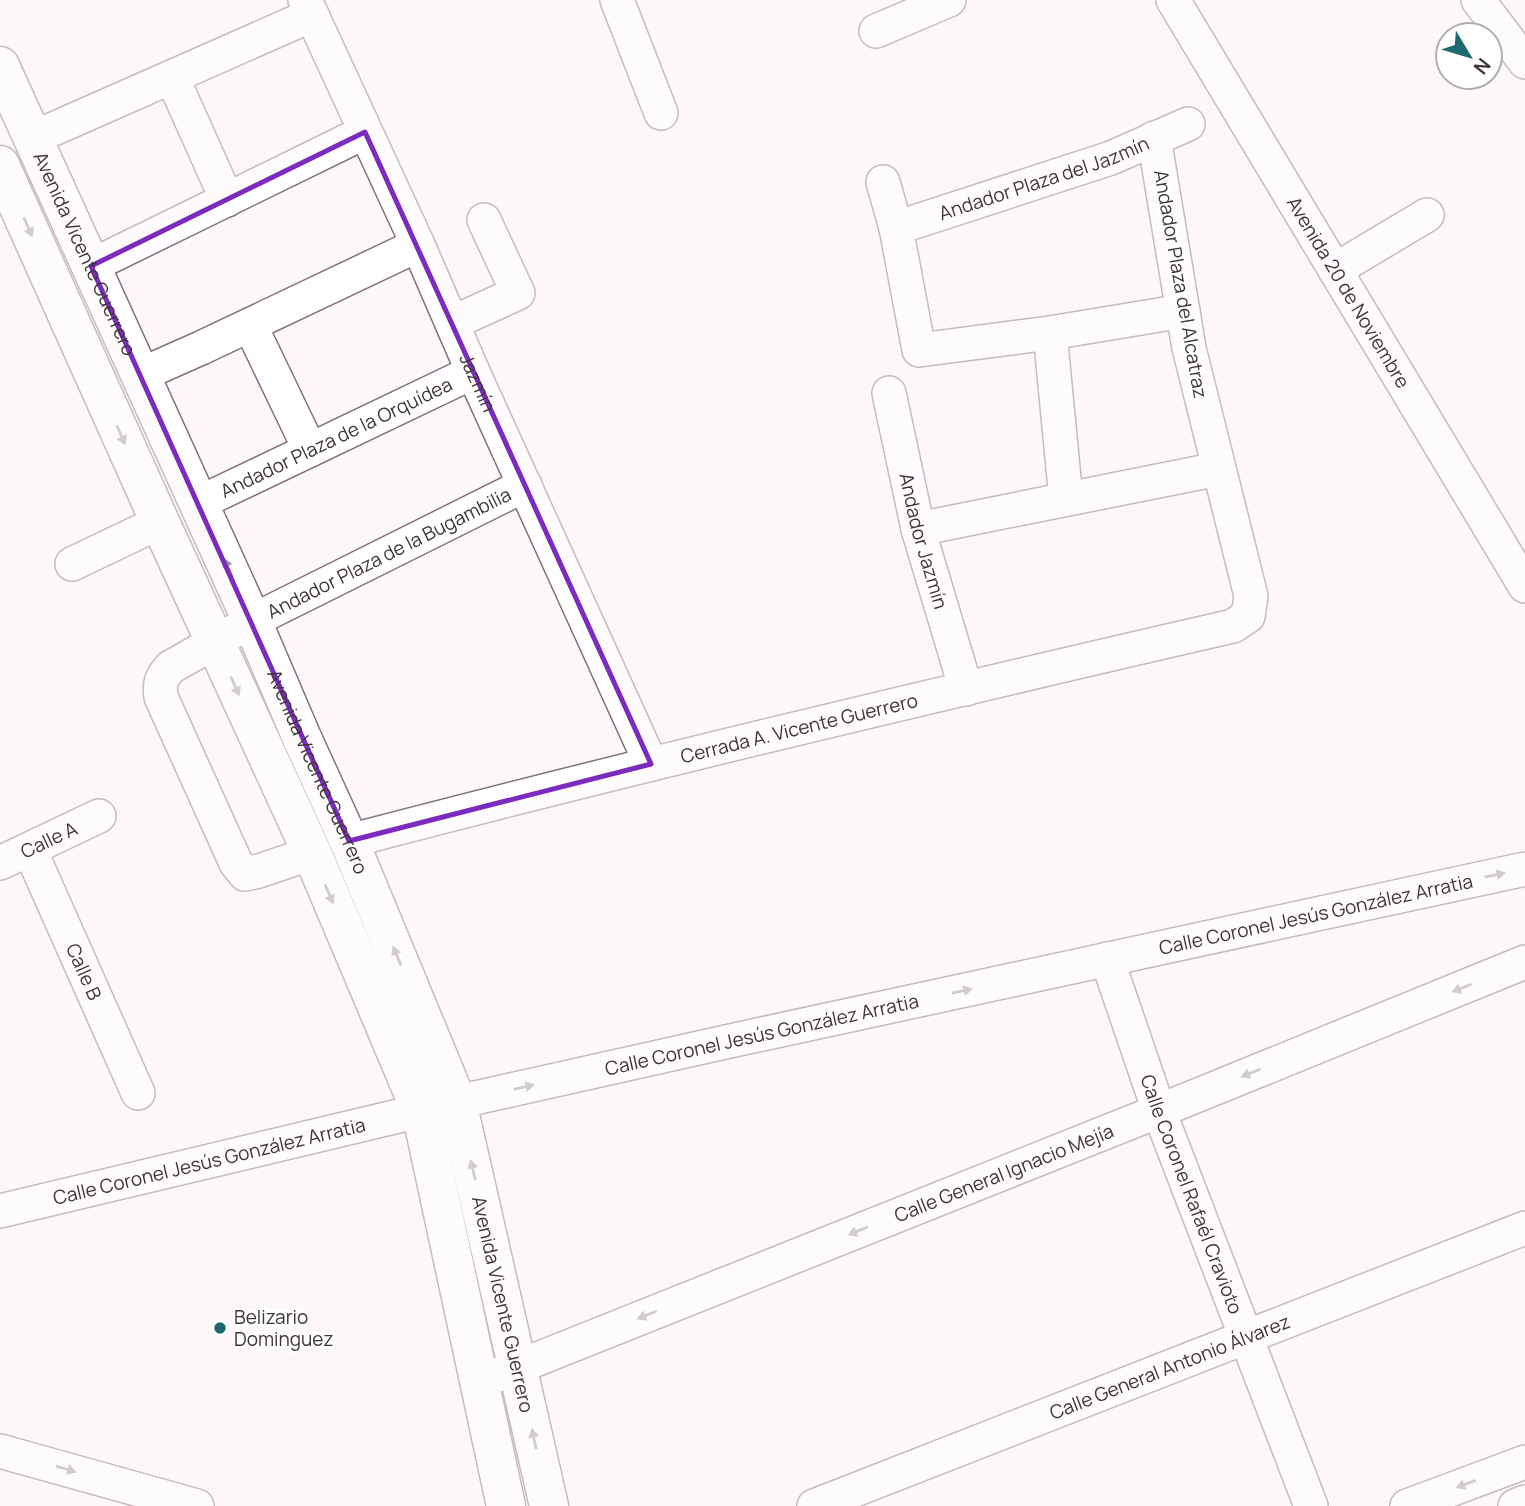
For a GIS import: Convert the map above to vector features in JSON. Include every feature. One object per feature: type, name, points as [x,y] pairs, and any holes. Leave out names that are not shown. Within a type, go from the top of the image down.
[{"type":"main road","name":"Avenida Vicente Guerrero","points":[[0,66],[252,621],[349,841],[457,1102],[549,1506]]},
{"type":"main road","points":[[4,174],[40,153]]},
{"type":"main road","name":"Avenida Vicente Guerrero","points":[[4,174],[312,853],[421,1111],[506,1506]]},
{"type":"street","points":[[617,0],[661,113]]},
{"type":"street","points":[[876,31],[949,0]]},
{"type":"street","name":"Avenida 20 de Noviembre","points":[[1173,0],[1525,586]]},
{"type":"street","points":[[1478,0],[1525,62]]},
{"type":"street","points":[[40,153],[172,77],[309,7]]},
{"type":"street","name":"Jazmín","points":[[309,7],[651,764]]},
{"type":"street","points":[[172,77],[227,200]]},
{"type":"street","name":"Andador Plaza del Jazmín","points":[[896,228],[1111,158],[1188,124]]},
{"type":"street","points":[[91,266],[365,132]]},
{"type":"street","name":"Andador Plaza del Alcatraz","points":[[1154,138],[1189,348],[1251,596],[1248,616]]},
{"type":"street","points":[[883,182],[896,228],[919,350],[1050,333],[1183,310]]},
{"type":"street","points":[[1335,270],[1427,215]]},
{"type":"street","points":[[452,323],[518,293],[484,220]]},
{"type":"street","points":[[140,375],[418,245]]},
{"type":"street","points":[[250,325],[310,450]]},
{"type":"street","points":[[1050,333],[1066,499]]},
{"type":"street","name":"Andador Plaza de la Orquídea","points":[[198,503],[473,372]]},
{"type":"street","name":"Andador Jazmín","points":[[889,393],[918,528],[966,689]]},
{"type":"street","points":[[918,528],[1218,469]]},
{"type":"street","name":"Andador Plaza de la Bugambilia","points":[[312,853],[259,872],[245,874],[236,863],[161,697],[159,686],[162,675],[171,667],[252,621],[525,485]]},
{"type":"street","points":[[72,564],[160,522]]},
{"type":"street","name":"Cerrada A. Vicente Guerrero","points":[[349,841],[546,789],[1233,626],[1248,616]]},
{"type":"street","name":"Calle A","points":[[15,857],[99,816]]},
{"type":"street","name":"Calle B","points":[[15,857],[138,1093]]},
{"type":"street","name":"Calle Coronel Jesús González Arratia","points":[[0,1210],[457,1102],[1525,869]]},
{"type":"street","name":"Calle Coronel Rafaél Cravioto","points":[[1107,959],[1159,1111],[1311,1506]]},
{"type":"street","name":"Calle General Ignacio Mejía","points":[[480,1382],[1525,962]]},
{"type":"street","name":"Calle General Antonio Álvarez","points":[[814,1506],[1525,1228]]},
{"type":"street","points":[[0,1451],[197,1506]]},
{"type":"street","points":[[1407,1506],[1525,1462]]},
{"type":"street","points":[[1515,1506],[1525,1502]]},
{"type":"highlighted area","points":[[365,132],[651,764],[349,841],[91,266]]},
{"type":"place","name":"Belizario Dominguez","points":[[220,1328]]}]
